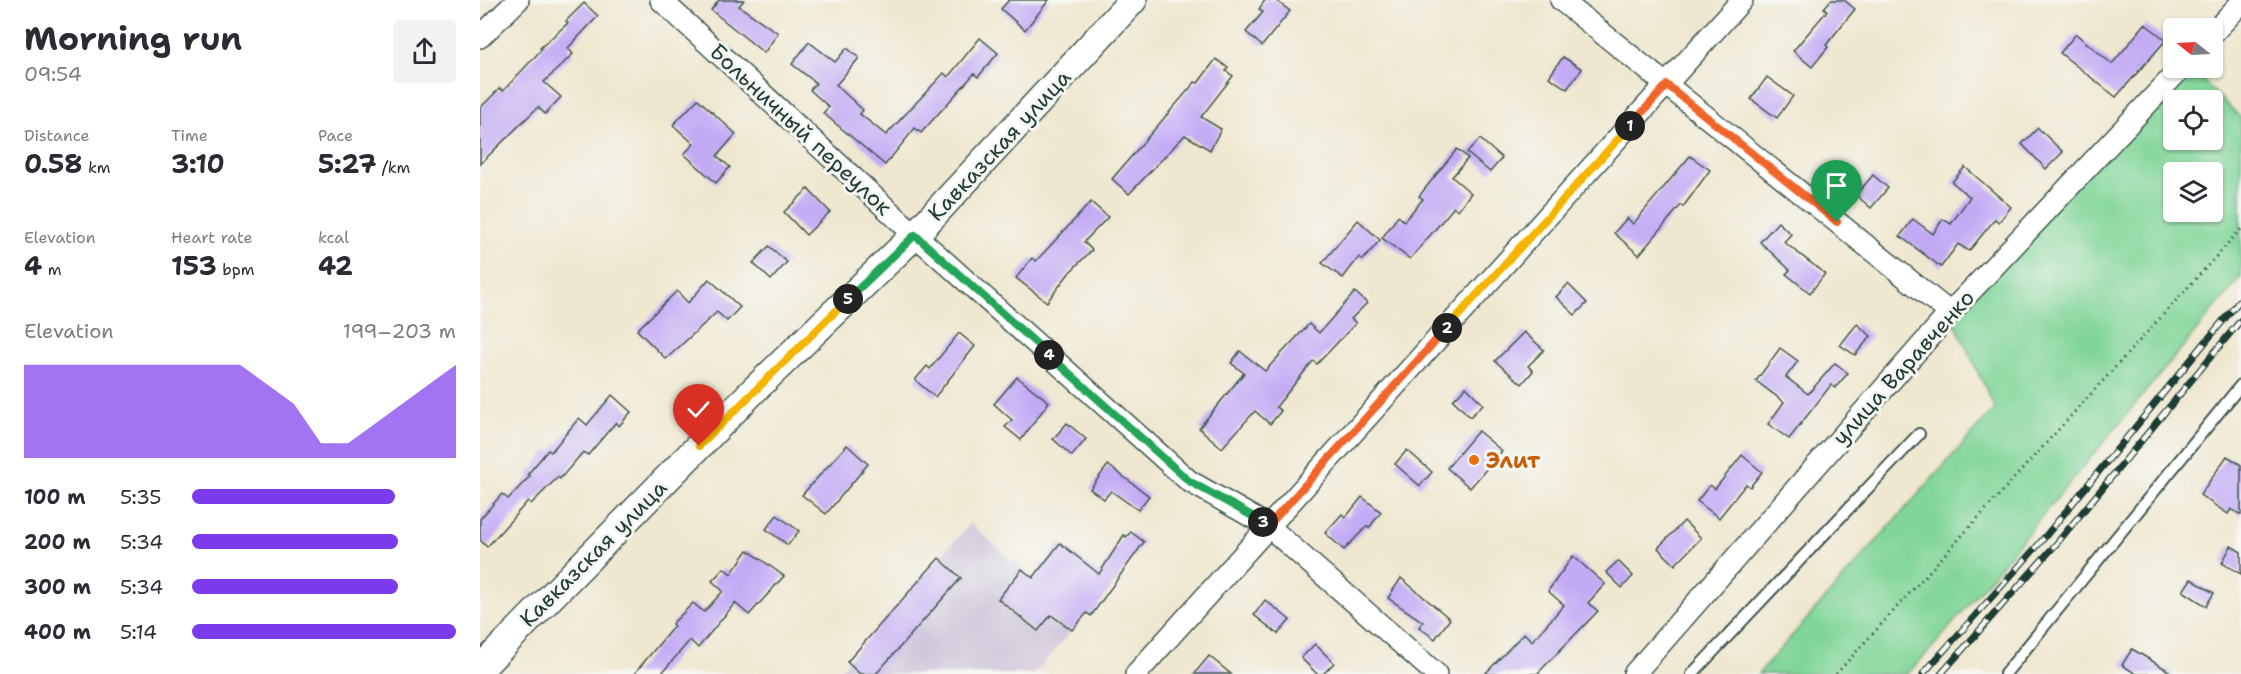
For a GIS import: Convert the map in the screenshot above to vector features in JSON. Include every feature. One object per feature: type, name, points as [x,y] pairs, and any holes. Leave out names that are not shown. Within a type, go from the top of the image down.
[{"type":"street","points":[[480,37],[518,0]]},
{"type":"street","name":"Больничный переулок","points":[[661,0],[915,235],[1189,481],[1268,526],[1436,674]]},
{"type":"street","name":"Кавказская улица","points":[[480,669],[754,390],[915,235],[1133,0]]},
{"type":"street","points":[[1561,0],[1950,313]]},
{"type":"street","points":[[1136,674],[1742,0]]},
{"type":"street","points":[[2223,22],[2241,3]]},
{"type":"street","name":"улица Варавченко","points":[[1634,674],[1950,313],[2172,78]]},
{"type":"lane","points":[[2005,674],[2241,385]]},
{"type":"lane","points":[[1692,674],[1919,434]]},
{"type":"path","points":[[1836,674],[2241,230]]},
{"type":"shaded area","points":[[970,523],[1081,620],[1034,674],[837,674]]},
{"type":"green space","points":[[2180,78],[2200,78],[2212,90],[2168,90]]},
{"type":"green space","points":[[2163,96],[2163,150],[2223,150],[2223,100],[2241,118],[2241,277],[1933,647],[1907,674],[1758,674],[1995,408],[1950,313]]},
{"type":"building","points":[[719,0],[744,0],[739,6],[778,33],[764,53],[711,10]]},
{"type":"building","points":[[1009,0],[1049,0],[1025,30],[1001,9]]},
{"type":"building","points":[[1265,0],[1275,0],[1290,11],[1262,46],[1246,32],[1263,12],[1259,9]]},
{"type":"building","points":[[1831,0],[1844,0],[1855,9],[1826,45],[1828,47],[1812,67],[1793,51],[1827,11],[1824,8]]},
{"type":"building","points":[[584,3],[598,16],[568,48],[573,54],[544,82],[561,97],[545,114],[538,107],[480,164],[480,108],[500,88],[503,91],[542,49],[540,48],[568,23],[566,21]]},
{"type":"building","points":[[2145,24],[2163,38],[2163,43],[2116,97],[2060,53],[2076,34],[2112,64]]},
{"type":"building","points":[[980,38],[998,53],[978,77],[974,74],[921,133],[915,128],[885,165],[823,113],[829,107],[810,90],[816,83],[792,64],[809,42],[835,62],[847,48],[859,58],[836,85],[863,110],[860,114],[886,135],[944,73],[948,77]]},
{"type":"building","points":[[1563,57],[1582,69],[1567,89],[1549,77]]},
{"type":"building","points":[[1216,59],[1228,68],[1226,71],[1233,76],[1201,117],[1221,129],[1210,150],[1185,135],[1129,194],[1112,179],[1195,82],[1198,83]]},
{"type":"building","points":[[1767,77],[1793,96],[1777,118],[1751,99]]},
{"type":"building","points":[[698,99],[736,134],[717,156],[730,167],[716,183],[684,154],[694,144],[673,125]]},
{"type":"building","points":[[2038,128],[2063,152],[2046,169],[2022,144]]},
{"type":"building","points":[[1480,139],[1502,158],[1490,172],[1467,153]]},
{"type":"building","points":[[1457,149],[1468,158],[1452,177],[1471,193],[1458,210],[1454,207],[1410,259],[1382,238],[1398,216],[1404,221],[1423,199],[1419,196]]},
{"type":"building","points":[[1690,156],[1710,170],[1683,207],[1681,205],[1639,255],[1614,233],[1627,218],[1633,224]]},
{"type":"building","points":[[1965,167],[2011,207],[1999,222],[1995,219],[1969,251],[1958,244],[1941,267],[1900,236],[1913,219],[1933,234],[1943,219],[1951,224],[1970,197],[1952,182]]},
{"type":"building","points":[[1873,175],[1888,188],[1871,208],[1856,195]]},
{"type":"building","points":[[808,189],[830,212],[806,235],[784,212]]},
{"type":"building","points":[[1091,202],[1108,217],[1084,242],[1092,250],[1070,272],[1047,302],[1016,278],[1032,258],[1036,261]]},
{"type":"building","points":[[1358,220],[1380,240],[1363,260],[1359,257],[1343,278],[1322,263]]},
{"type":"building","points":[[1778,222],[1791,234],[1784,242],[1825,274],[1810,293],[1786,274],[1790,270],[1760,242]]},
{"type":"building","points":[[769,246],[787,262],[771,280],[753,263]]},
{"type":"building","points":[[709,279],[740,307],[727,321],[717,312],[666,359],[637,330],[677,291],[688,303]]},
{"type":"building","points":[[1568,284],[1587,303],[1575,315],[1556,297]]},
{"type":"building","points":[[1355,292],[1367,303],[1351,319],[1356,323],[1317,364],[1313,361],[1276,407],[1281,411],[1270,424],[1255,411],[1222,448],[1199,428],[1244,373],[1231,363],[1240,351],[1265,371],[1309,324],[1319,333]]},
{"type":"building","points":[[1857,324],[1871,336],[1855,355],[1840,345]]},
{"type":"building","points":[[1524,332],[1544,350],[1528,366],[1533,371],[1522,384],[1495,361]]},
{"type":"building","points":[[959,333],[975,346],[935,397],[915,380],[927,366],[930,369]]},
{"type":"building","points":[[1780,348],[1798,361],[1786,377],[1808,394],[1835,363],[1848,373],[1835,388],[1831,385],[1789,439],[1768,424],[1784,402],[1756,381]]},
{"type":"building","points":[[1017,377],[1049,402],[1021,440],[1005,427],[1012,420],[994,404]]},
{"type":"building","points":[[1466,387],[1483,404],[1470,417],[1453,400]]},
{"type":"building","points":[[612,395],[631,412],[619,426],[616,422],[588,455],[583,452],[560,479],[558,477],[531,504],[528,501],[487,547],[480,540],[480,519],[502,494],[508,499],[530,476],[528,474],[548,450],[551,452],[579,418],[587,425]]},
{"type":"building","points":[[1067,423],[1086,439],[1072,456],[1053,439]]},
{"type":"building","name":"Элит","points":[[1478,431],[1502,451],[1470,488],[1447,468]]},
{"type":"building","points":[[847,445],[868,464],[826,514],[802,495]]},
{"type":"building","points":[[1407,450],[1432,472],[1420,486],[1395,464]]},
{"type":"building","points":[[1742,455],[1762,472],[1750,487],[1746,484],[1719,518],[1697,501],[1710,485],[1715,489]]},
{"type":"building","points":[[2227,456],[2241,465],[2241,515],[2231,509],[2228,514],[2200,495]]},
{"type":"building","points":[[1108,465],[1149,496],[1138,510],[1111,491],[1104,499],[1090,489]]},
{"type":"building","points":[[1362,497],[1381,512],[1369,528],[1367,526],[1344,550],[1325,533],[1342,514],[1346,517]]},
{"type":"building","points":[[777,515],[799,531],[788,545],[766,529]]},
{"type":"building","points":[[1684,521],[1701,538],[1675,565],[1658,548]]},
{"type":"building","points":[[1131,532],[1144,542],[1091,616],[1087,613],[1072,630],[1051,615],[1038,631],[998,599],[1022,569],[1033,578],[1060,543],[1099,574],[1124,535],[1126,537]]},
{"type":"building","points":[[2231,546],[2241,552],[2241,574],[2222,563]]},
{"type":"building","points":[[748,550],[784,576],[749,615],[735,603],[698,648],[690,640],[661,674],[634,674],[674,626],[672,624],[693,603],[704,612],[723,591],[712,581],[724,568],[731,574]]},
{"type":"building","points":[[1573,556],[1605,584],[1588,603],[1598,611],[1537,674],[1485,674],[1524,633],[1532,641],[1564,605],[1548,591]]},
{"type":"building","points":[[939,558],[961,578],[876,674],[860,674],[847,662]]},
{"type":"building","points":[[1618,561],[1633,576],[1622,588],[1606,572]]},
{"type":"building","points":[[1401,578],[1450,619],[1435,639],[1419,627],[1423,622],[1388,598]]},
{"type":"building","points":[[2191,579],[2214,593],[2206,606],[2183,591]]},
{"type":"building","points":[[1265,600],[1290,620],[1278,634],[1254,615]]},
{"type":"building","points":[[1315,644],[1334,663],[1323,674],[1317,674],[1301,658]]},
{"type":"building","points":[[2132,649],[2174,674],[2136,674],[2122,665]]},
{"type":"building","points":[[1209,656],[1231,674],[1194,674]]},
{"type":"railway","points":[[1923,674],[2039,544],[2241,299]]},
{"type":"railway","points":[[1941,674],[2057,543],[2241,320]]},
{"type":"place","name":"Элит","points":[[1474,460]]},
{"type":"route","points":[[699,446],[915,235],[1189,481],[1268,526],[1667,85],[1837,222]]}]
